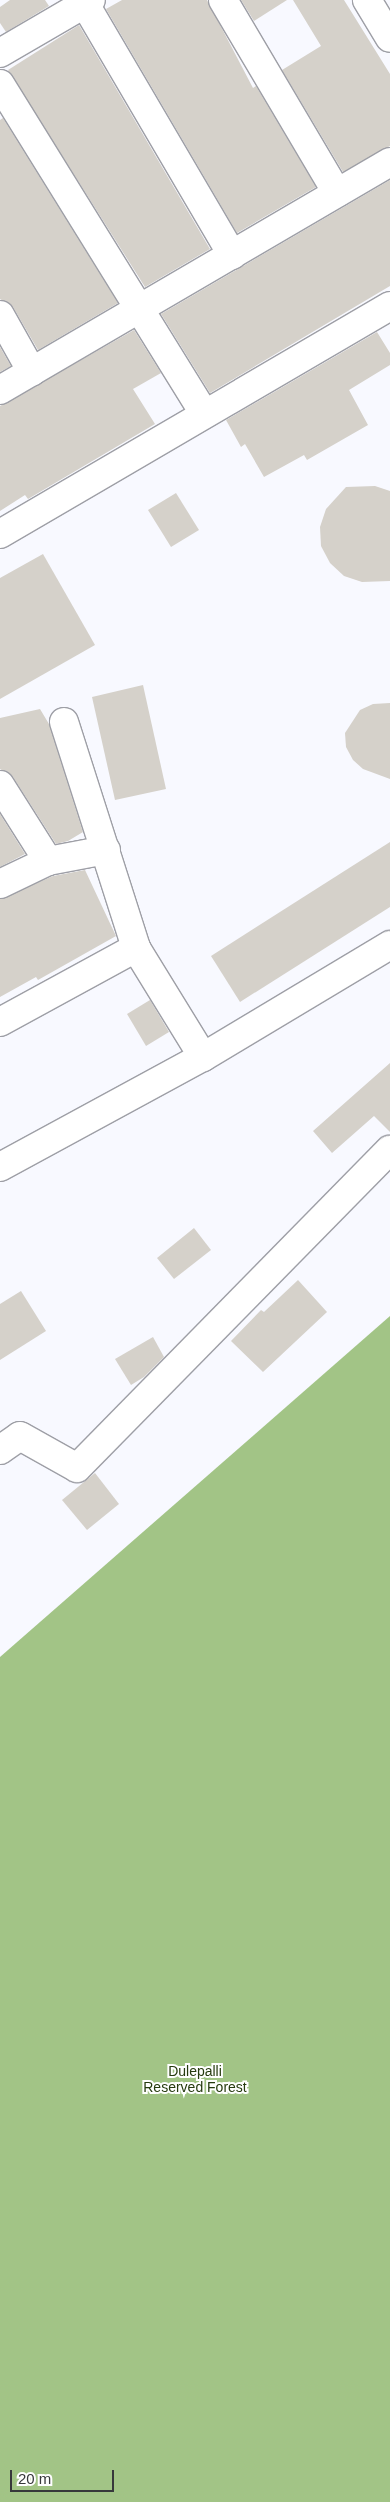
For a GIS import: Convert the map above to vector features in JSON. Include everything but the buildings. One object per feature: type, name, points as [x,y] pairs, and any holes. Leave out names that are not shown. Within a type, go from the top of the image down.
[{"type":"street","points":[[223,0],[338,192]]},
{"type":"street","points":[[367,0],[390,38]]},
{"type":"street","points":[[0,53],[88,2],[232,255]]},
{"type":"street","points":[[0,84],[205,414]]},
{"type":"street","points":[[0,390],[390,162]]},
{"type":"street","points":[[0,534],[390,306]]},
{"type":"street","points":[[0,316],[32,372]]},
{"type":"street","points":[[64,722],[136,948],[203,1057]]},
{"type":"street","points":[[0,785],[48,860]]},
{"type":"street","points":[[0,884],[48,860],[106,850]]},
{"type":"street","points":[[0,1167],[203,1057],[390,946]]},
{"type":"street","points":[[0,1022],[136,948]]},
{"type":"street","points":[[0,1450],[20,1436],[77,1468],[390,1150]]},
{"type":"green space","name":"Dulepalli Reserved Forest","points":[[390,1316],[390,2502],[0,2502],[0,1657]]}]
